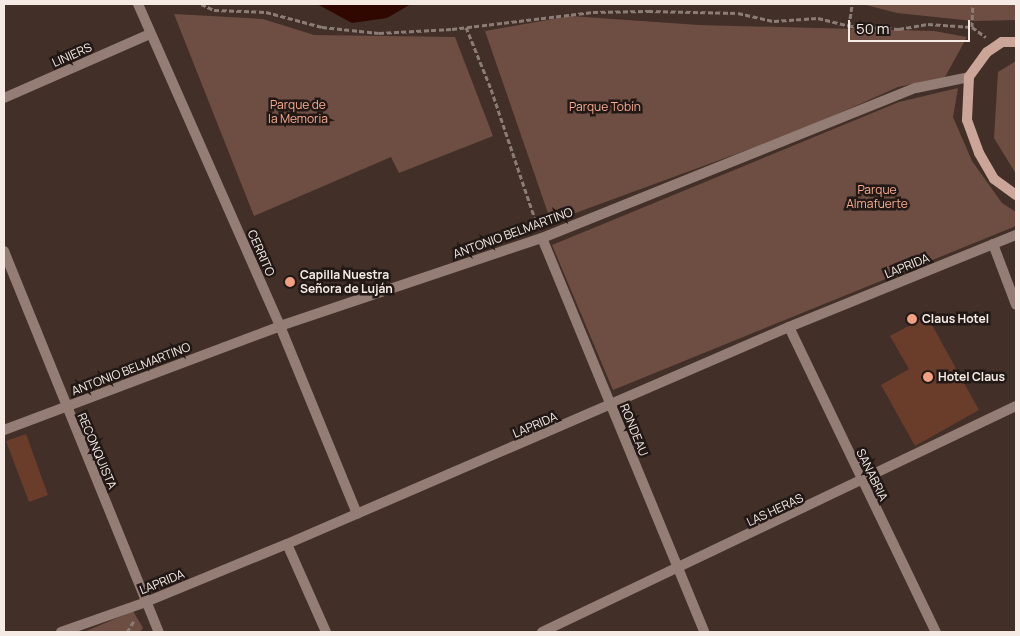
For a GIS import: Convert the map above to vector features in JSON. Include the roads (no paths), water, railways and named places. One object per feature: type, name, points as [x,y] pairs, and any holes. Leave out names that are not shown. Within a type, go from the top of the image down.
[{"type":"street","name":"CERRITO","points":[[138,4],[280,326],[357,514]]},
{"type":"street","name":"LINIERS","points":[[4,98],[150,34]]},
{"type":"street","points":[[1016,42],[1002,42],[986,52],[968,76],[967,120],[979,153],[994,179],[1016,196]]},
{"type":"street","name":"ANTONIO BELMARTINO","points":[[4,430],[280,326],[542,238],[916,88],[968,76]]},
{"type":"street","name":"LAPRIDA","points":[[61,632],[146,602],[287,544],[611,406],[788,327],[1016,235]]},
{"type":"street","name":"RONDEAU","points":[[542,238],[704,632]]},
{"type":"street","points":[[993,244],[1016,305]]},
{"type":"street","name":"RECONQUISTA","points":[[4,251],[66,408],[159,632]]},
{"type":"street","name":"SANABRIA","points":[[788,327],[936,632]]},
{"type":"street","name":"LAS HERAS","points":[[542,632],[862,482],[1016,406]]},
{"type":"street","points":[[287,544],[326,632]]},
{"type":"place","name":"Capilla Nuestra Señora de Luján","points":[[290,282]]},
{"type":"place","name":"Claus Hotel","points":[[912,319]]},
{"type":"place","name":"Hotel Claus","points":[[928,377]]},
{"type":"park label","name":"Parque Tobín","points":[[605,107]]},
{"type":"park label","name":"Parque de la Memoria","points":[[298,112]]},
{"type":"park label","name":"Parque Almafuerte","points":[[877,197]]}]
